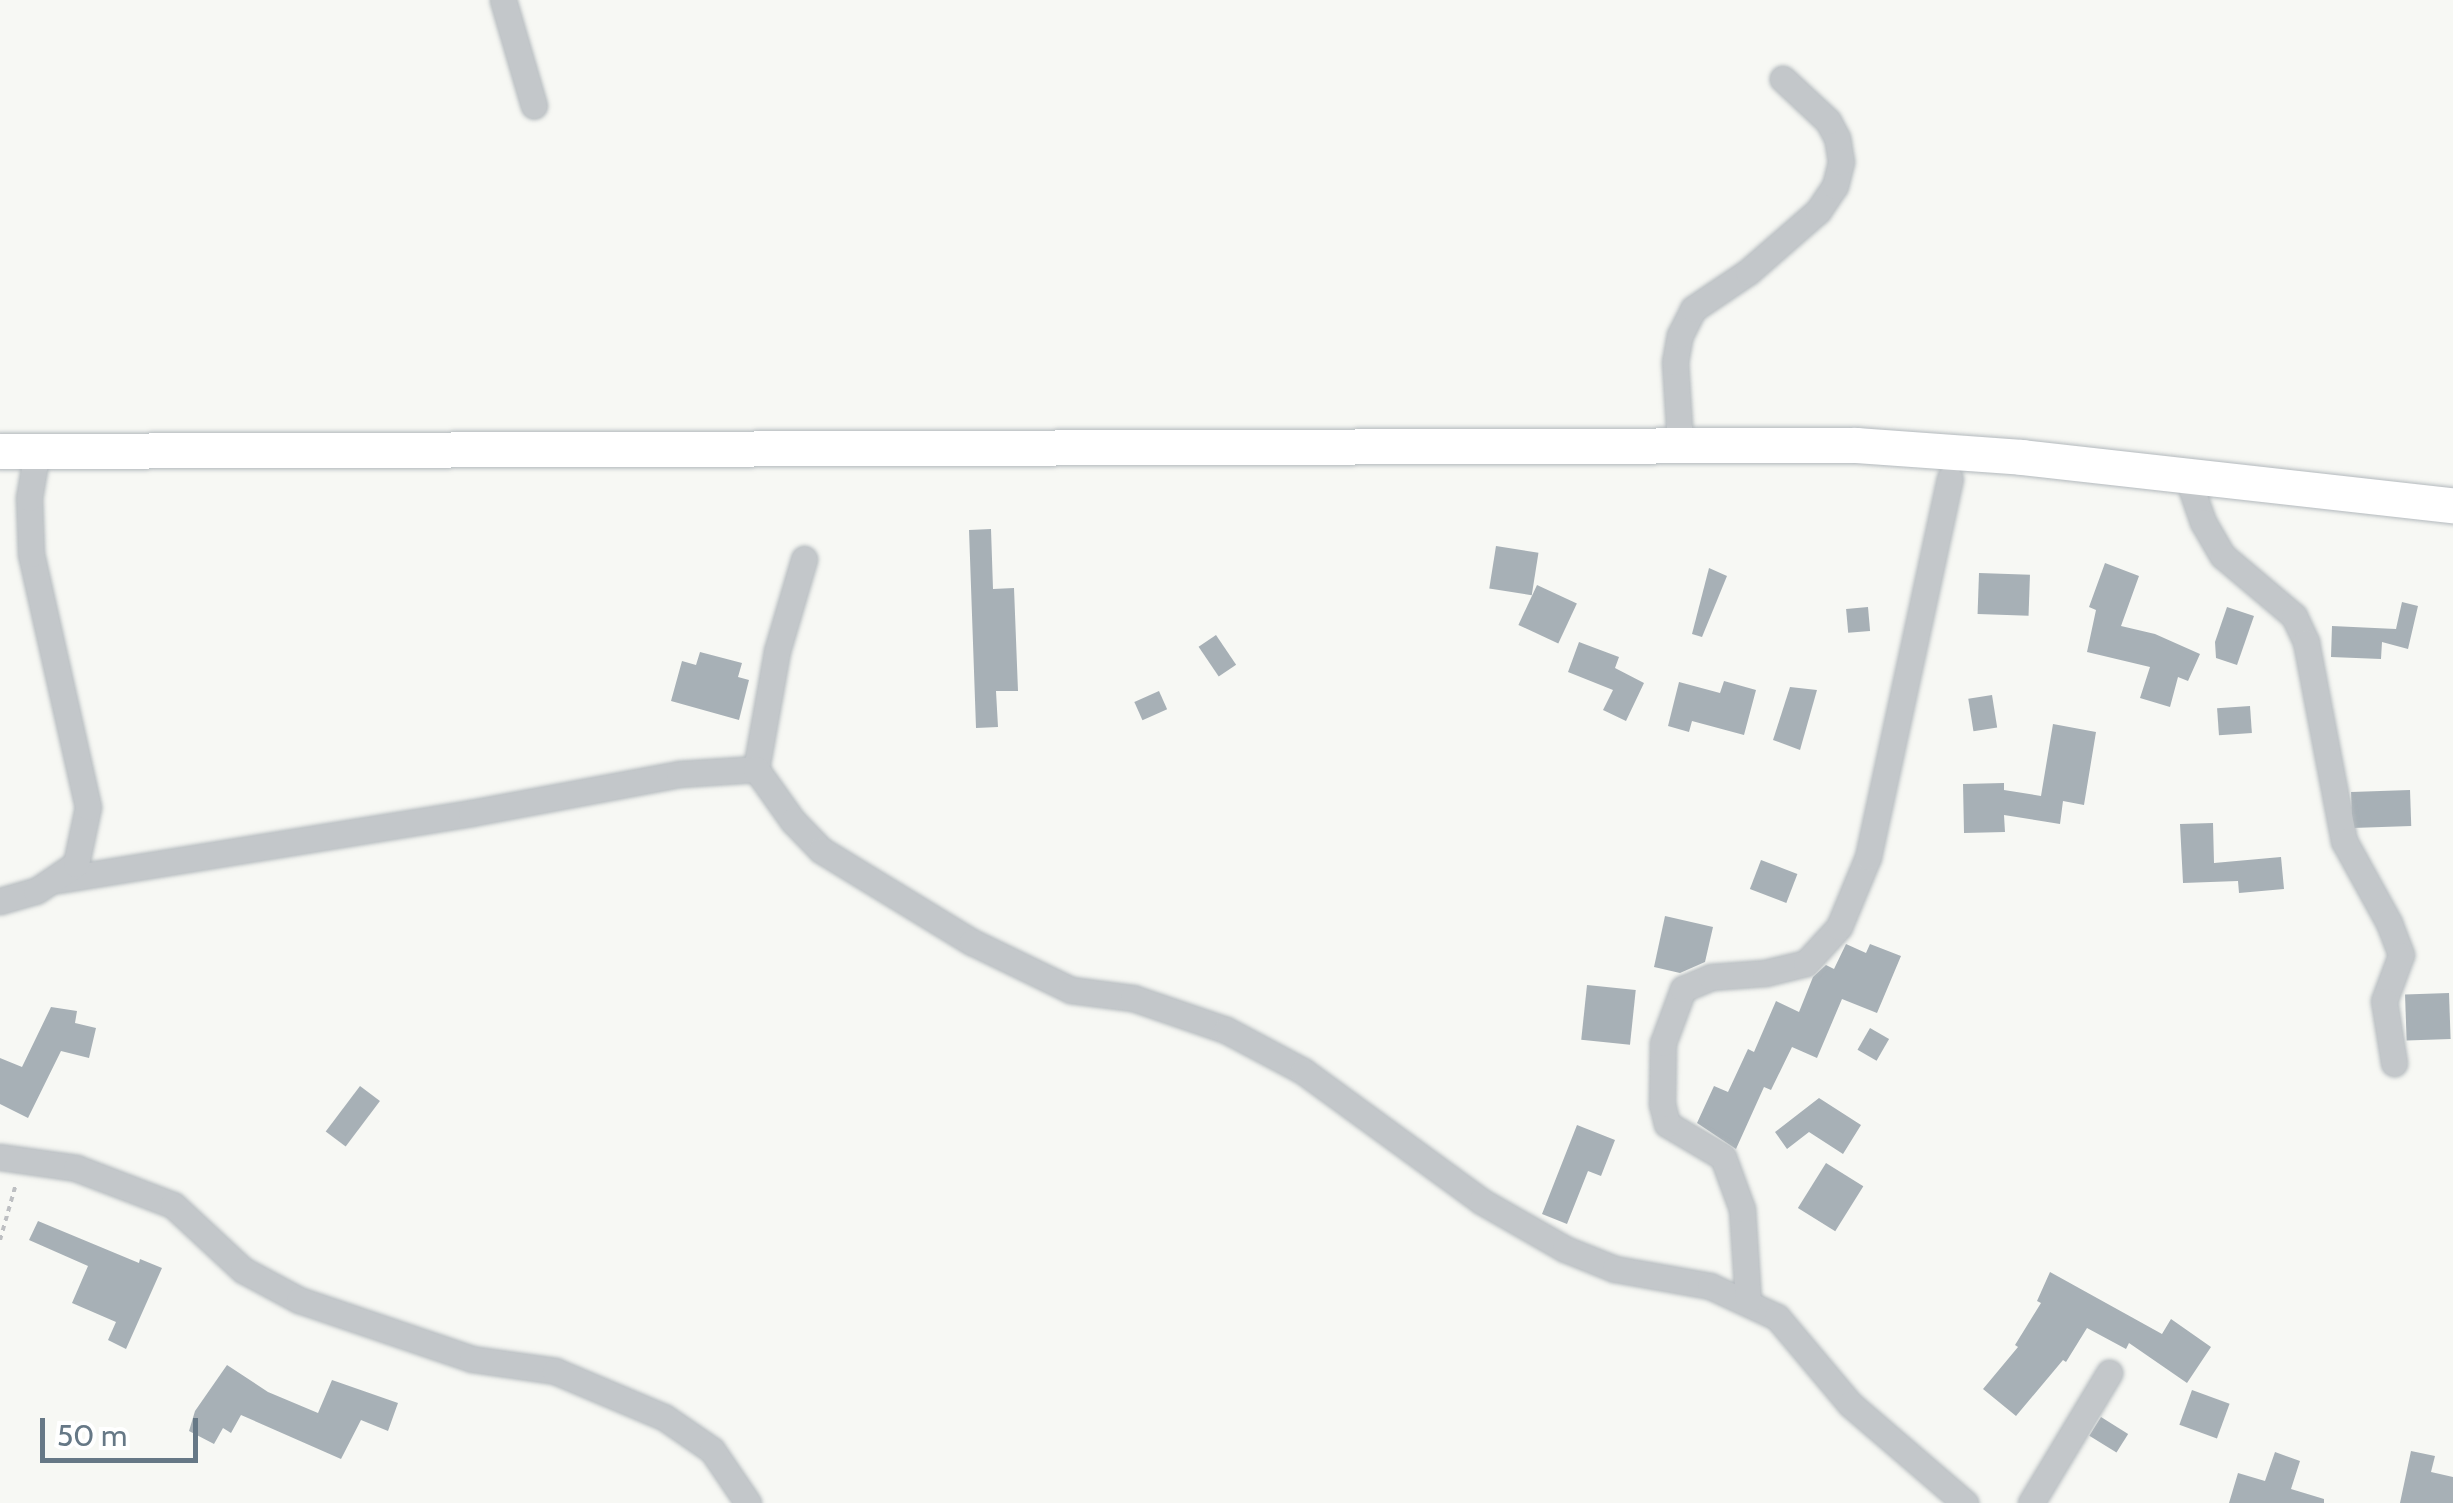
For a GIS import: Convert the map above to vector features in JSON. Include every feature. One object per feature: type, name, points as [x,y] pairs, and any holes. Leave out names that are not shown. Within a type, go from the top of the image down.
[{"type":"main road","points":[[0,451],[1680,442],[1856,445],[2453,505]]},
{"type":"street","points":[[504,0],[534,106]]},
{"type":"street","points":[[1680,442],[1675,362],[1680,335],[1693,310],[1748,272],[1818,211],[1835,186],[1841,162],[1837,138],[1828,121],[1782,79]]},
{"type":"street","points":[[36,451],[29,498],[31,554],[88,807],[70,873]]},
{"type":"street","points":[[2188,476],[2204,522],[2222,556],[2294,616],[2306,642],[2344,840],[2390,923],[2401,955],[2384,1001],[2394,1063]]},
{"type":"street","points":[[1748,1302],[1742,1209],[1723,1157],[1667,1124],[1662,1104],[1662,1043],[1683,988],[1711,977],[1765,974],[1806,963],[1839,927],[1868,857],[1950,478]]},
{"type":"street","points":[[804,559],[777,651],[756,770],[821,850],[1005,960],[1071,990],[1133,998],[1242,1038],[1303,1070],[1481,1201],[1565,1249],[1615,1269],[1710,1286],[1776,1317],[1850,1404],[1964,1503]]},
{"type":"street","points":[[0,901],[70,873],[471,814],[679,774],[756,770]]},
{"type":"street","points":[[12,1158],[76,1168],[173,1205],[243,1270],[299,1300],[472,1359],[555,1371],[664,1417],[712,1450],[748,1503]]},
{"type":"street","points":[[2031,1503],[2109,1374]]},
{"type":"path","points":[[0,1240],[12,1158]]},
{"type":"building","points":[[991,529],[993,589],[1014,588],[1018,691],[996,691],[998,727],[976,728],[969,530]]},
{"type":"building","points":[[1496,546],[1538,553],[1532,595],[1489,588]]},
{"type":"building","points":[[2105,563],[2139,576],[2121,626],[2155,634],[2200,654],[2188,681],[2178,677],[2170,707],[2140,698],[2150,667],[2087,652],[2096,610],[2089,607]]},
{"type":"building","points":[[1709,568],[1727,576],[1702,637],[1692,634]]},
{"type":"building","points":[[1979,573],[2030,575],[2029,616],[1978,614]]},
{"type":"building","points":[[1537,585],[1577,604],[1558,643],[1518,625]]},
{"type":"building","points":[[2402,602],[2418,606],[2408,649],[2382,642],[2381,659],[2331,657],[2332,626],[2396,629]]},
{"type":"building","points":[[1868,607],[1870,631],[1848,633],[1846,609]]},
{"type":"building","points":[[2227,607],[2254,616],[2237,665],[2216,658],[2215,642]]},
{"type":"building","points":[[1216,635],[1236,665],[1219,677],[1199,647]]},
{"type":"building","points":[[1579,642],[1619,657],[1615,668],[1644,683],[1626,721],[1603,710],[1613,690],[1568,672]]},
{"type":"building","points":[[700,652],[742,663],[738,677],[749,680],[739,720],[671,701],[682,661],[696,665]]},
{"type":"building","points":[[1724,681],[1756,690],[1744,735],[1692,721],[1689,732],[1668,726],[1679,682],[1720,693]]},
{"type":"building","points":[[1790,687],[1817,690],[1800,750],[1773,740]]},
{"type":"building","points":[[1159,691],[1167,709],[1142,720],[1134,702]]},
{"type":"building","points":[[1992,695],[1997,728],[1973,731],[1968,699]]},
{"type":"building","points":[[2250,706],[2252,733],[2219,735],[2217,708]]},
{"type":"building","points":[[2053,724],[2096,732],[2084,805],[2063,801],[2060,824],[2004,815],[2005,832],[1964,833],[1963,784],[2004,783],[2004,790],[2041,796]]},
{"type":"building","points":[[2410,790],[2411,826],[2352,828],[2351,792]]},
{"type":"building","points":[[2213,823],[2214,863],[2281,857],[2284,889],[2239,893],[2238,881],[2183,883],[2180,824]]},
{"type":"building","points":[[1761,860],[1797,874],[1786,903],[1750,889]]},
{"type":"building","points":[[1665,916],[1713,927],[1705,962],[1680,973],[1654,967]]},
{"type":"building","points":[[1846,944],[1866,953],[1870,944],[1901,956],[1877,1013],[1842,999],[1817,1058],[1792,1047],[1771,1090],[1764,1087],[1736,1149],[1697,1123],[1714,1086],[1728,1092],[1748,1049],[1754,1052],[1776,1001],[1799,1012],[1813,977],[1826,965],[1834,969]]},
{"type":"building","points":[[1587,985],[1636,990],[1630,1045],[1581,1040]]},
{"type":"building","points":[[2449,993],[2451,1039],[2407,1041],[2405,995]]},
{"type":"building","points":[[51,1007],[77,1011],[75,1023],[96,1028],[89,1058],[61,1051],[28,1118],[0,1104],[0,1058],[22,1067]]},
{"type":"building","points":[[1870,1028],[1889,1039],[1877,1061],[1858,1050]]},
{"type":"building","points":[[360,1086],[380,1101],[346,1147],[326,1132]]},
{"type":"building","points":[[1819,1098],[1861,1125],[1843,1154],[1809,1132],[1787,1149],[1775,1132]]},
{"type":"building","points":[[1577,1125],[1615,1140],[1601,1176],[1588,1171],[1567,1224],[1542,1214]]},
{"type":"building","points":[[1826,1163],[1863,1186],[1835,1231],[1798,1208]]},
{"type":"building","points":[[38,1221],[139,1263],[140,1259],[162,1268],[126,1349],[108,1340],[116,1322],[72,1303],[88,1266],[29,1240]]},
{"type":"building","points":[[2050,1272],[2162,1334],[2171,1319],[2211,1347],[2187,1383],[2129,1343],[2126,1349],[2087,1328],[2066,1362],[2063,1360],[2016,1416],[1983,1389],[2018,1347],[2015,1345],[2041,1303],[2037,1301]]},
{"type":"building","points":[[227,1365],[268,1392],[318,1413],[332,1380],[398,1403],[388,1431],[361,1420],[341,1459],[241,1415],[231,1433],[223,1428],[214,1444],[189,1431],[195,1411]]},
{"type":"building","points":[[2192,1390],[2230,1404],[2217,1438],[2179,1425]]},
{"type":"building","points":[[2101,1417],[2128,1434],[2116,1453],[2089,1436]]},
{"type":"building","points":[[2411,1451],[2435,1456],[2431,1472],[2453,1477],[2453,1503],[2400,1503]]},
{"type":"building","points":[[2275,1452],[2300,1461],[2291,1489],[2324,1499],[2324,1503],[2229,1503],[2238,1473],[2265,1481]]}]
